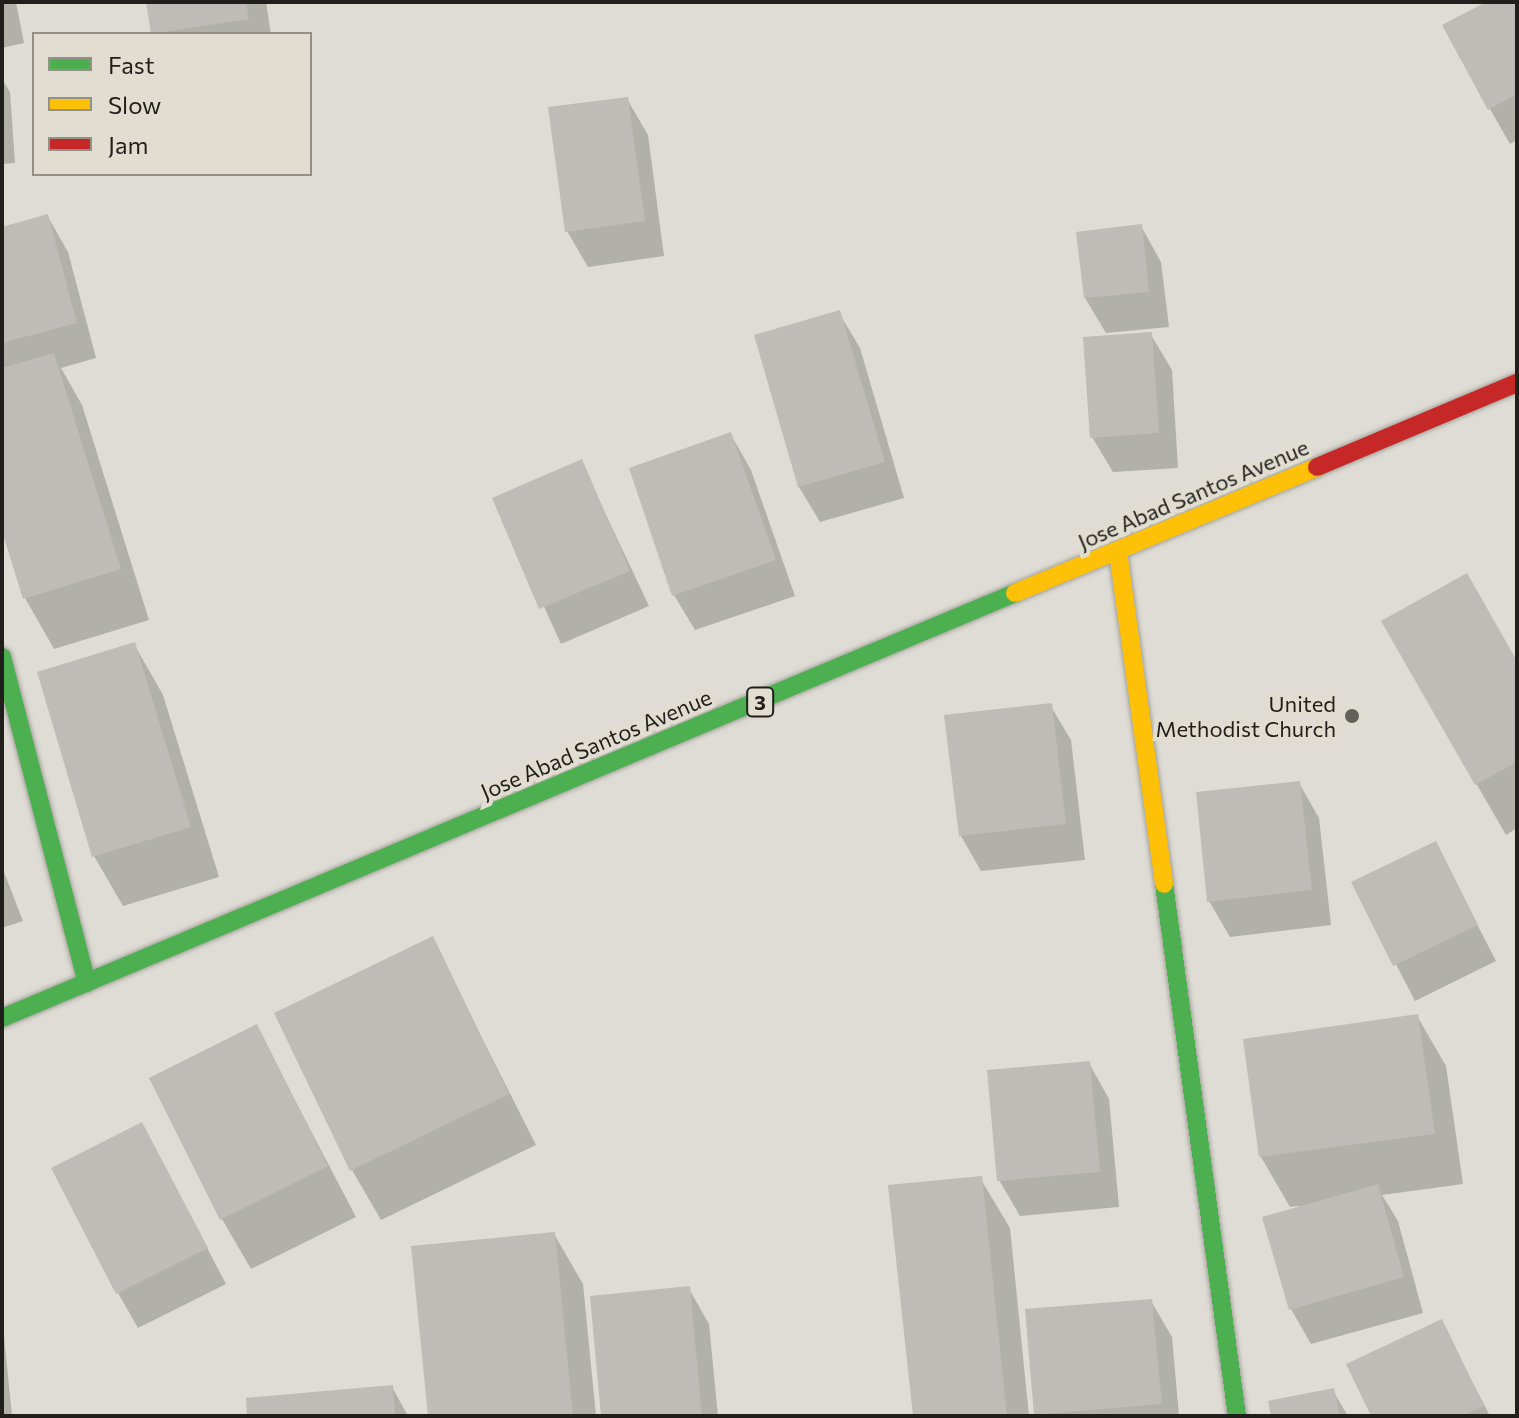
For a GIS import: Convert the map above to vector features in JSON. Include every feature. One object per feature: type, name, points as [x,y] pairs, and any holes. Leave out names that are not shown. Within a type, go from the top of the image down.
[{"type":"main road","name":"Jose Abad Santos Avenue","points":[[2,1018],[1517,383]]},
{"type":"main road","points":[[1118,552],[1237,1416]]},
{"type":"main road","points":[[2,657],[87,983]]},
{"type":"building","points":[[146,2],[246,2],[249,19],[151,32]]},
{"type":"building","points":[[1486,2],[1517,2],[1517,94],[1488,110],[1442,25]]},
{"type":"building","points":[[628,97],[645,221],[565,232],[548,107]]},
{"type":"building","points":[[48,214],[77,323],[2,343],[2,227]]},
{"type":"building","points":[[1142,224],[1149,292],[1084,298],[1076,232]]},
{"type":"building","points":[[840,310],[885,462],[798,487],[754,335]]},
{"type":"building","points":[[1152,332],[1159,433],[1090,438],[1083,337]]},
{"type":"building","points":[[54,353],[121,569],[23,599],[2,531],[2,368]]},
{"type":"building","points":[[731,432],[776,560],[672,596],[629,468]]},
{"type":"building","points":[[582,459],[630,571],[539,609],[492,498]]},
{"type":"building","points":[[1467,573],[1517,661],[1517,762],[1475,785],[1381,621]]},
{"type":"building","points":[[135,642],[191,827],[92,857],[37,672]]},
{"type":"building","points":[[1052,703],[1066,824],[959,836],[944,715]]},
{"type":"building","points":[[1300,781],[1312,890],[1207,902],[1196,792]]},
{"type":"building","points":[[1436,841],[1478,925],[1393,966],[1351,882]]},
{"type":"building","points":[[433,936],[509,1094],[350,1171],[274,1013]]},
{"type":"building","points":[[1418,1014],[1435,1134],[1259,1157],[1243,1039]]},
{"type":"building","points":[[257,1024],[328,1166],[220,1220],[149,1078]]},
{"type":"building","points":[[1090,1061],[1100,1172],[997,1181],[987,1070]]},
{"type":"building","points":[[142,1122],[208,1248],[116,1294],[51,1168]]},
{"type":"building","points":[[982,1176],[1007,1416],[913,1416],[888,1185]]},
{"type":"building","points":[[1378,1184],[1404,1277],[1289,1310],[1262,1217]]},
{"type":"building","points":[[555,1232],[573,1416],[428,1416],[411,1246]]},
{"type":"building","points":[[690,1286],[702,1416],[601,1416],[590,1296]]},
{"type":"building","points":[[1152,1299],[1162,1404],[1034,1415],[1025,1309]]},
{"type":"building","points":[[1442,1319],[1484,1406],[1463,1416],[1371,1416],[1346,1364]]},
{"type":"building","points":[[393,1385],[395,1416],[247,1416],[246,1398]]},
{"type":"building","points":[[1334,1388],[1340,1416],[1271,1416],[1268,1401]]},
{"type":"traffic: fast","points":[[2,1018],[1015,593]]},
{"type":"traffic: fast","points":[[2,657],[87,983]]},
{"type":"traffic: fast","points":[[1164,884],[1237,1416]]},
{"type":"traffic: slow","points":[[1015,593],[1317,467]]},
{"type":"traffic: slow","points":[[1118,552],[1164,884]]},
{"type":"traffic: jam","points":[[1317,467],[1517,383]]},
{"type":"place","name":"United Methodist Church","points":[[1352,716]]}]
